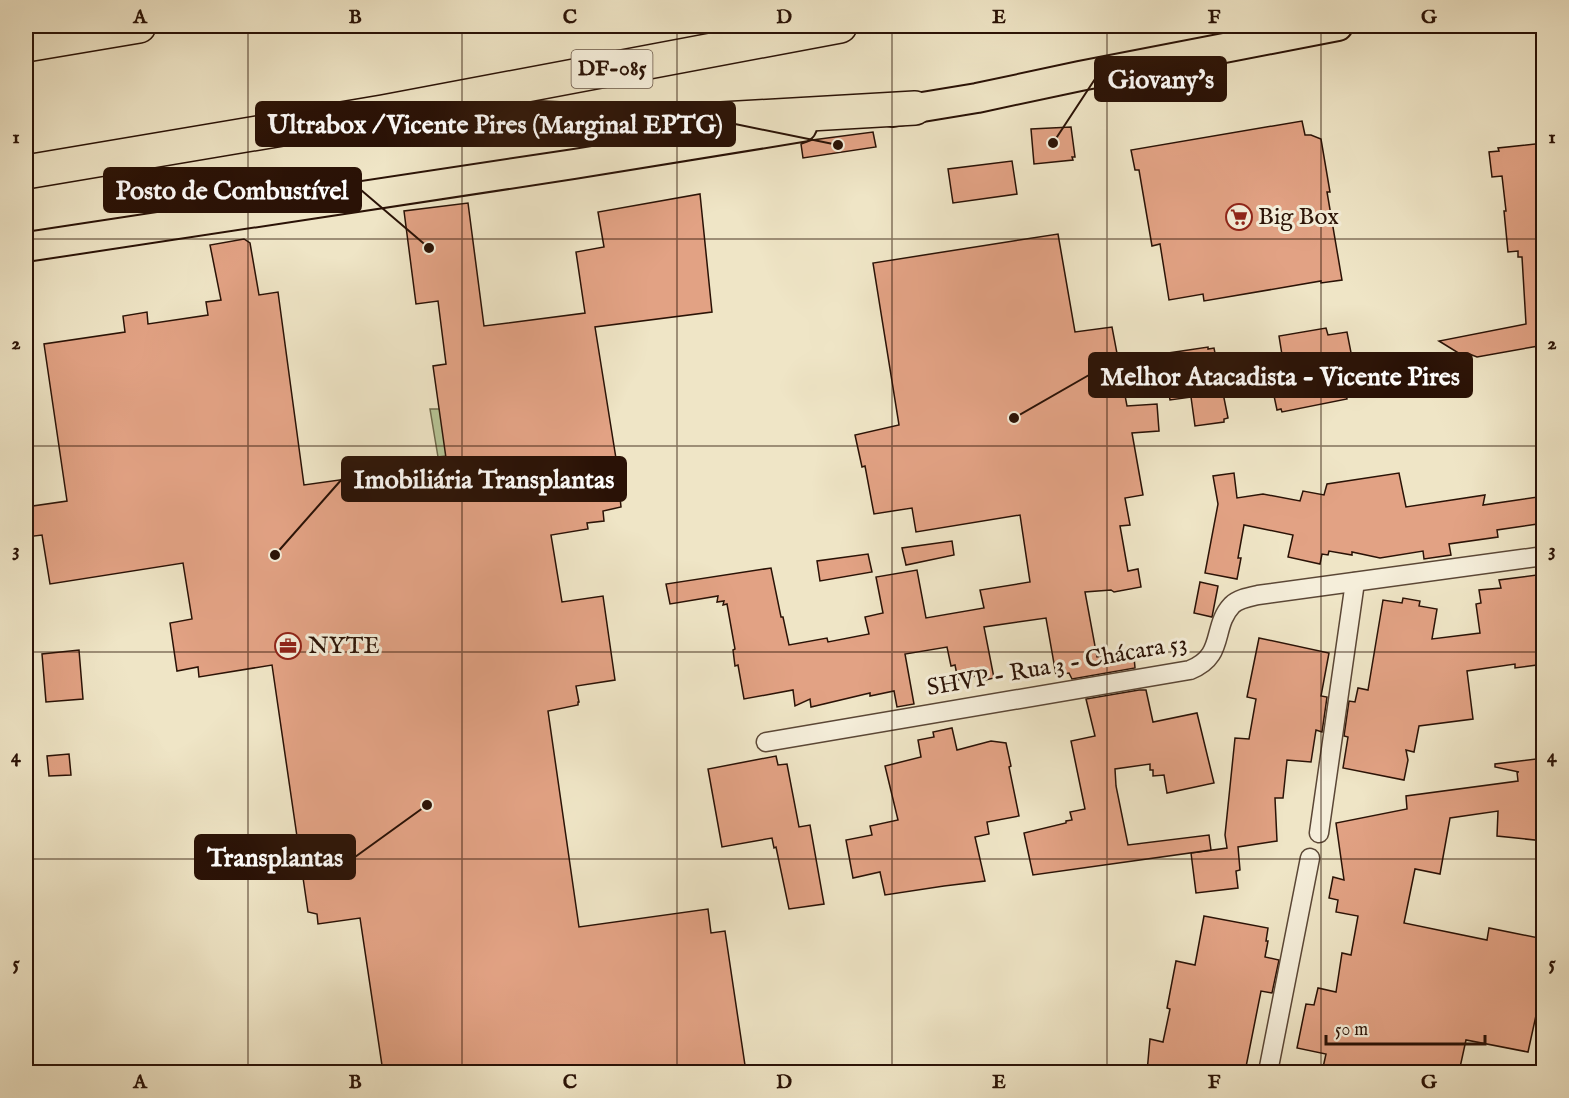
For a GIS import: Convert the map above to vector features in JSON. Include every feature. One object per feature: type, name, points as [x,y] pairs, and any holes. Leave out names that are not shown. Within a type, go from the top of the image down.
[{"type":"highway","points":[[26,45],[139,26]]},
{"type":"highway","name":"DF-085","points":[[26,172],[383,112],[840,26]]},
{"type":"highway","points":[[383,112],[652,123],[915,108]]},
{"type":"main road","points":[[26,247],[550,168],[977,98],[1338,26]]},
{"type":"street","name":"SHVP - Rua 3 - Chácara 53","points":[[766,742],[1190,670],[1202,665],[1213,651],[1224,615],[1233,604],[1245,598],[1544,556]]},
{"type":"street","points":[[1319,833],[1355,582]]},
{"type":"street","points":[[1268,1072],[1310,858]]},
{"type":"green space","points":[[430,409],[447,409],[473,452],[438,457]]},
{"type":"building","name":"Big Box","points":[[1302,121],[1305,135],[1321,139],[1330,192],[1327,192],[1342,280],[1321,283],[1321,281],[1204,301],[1203,294],[1169,300],[1160,244],[1152,246],[1139,170],[1135,170],[1131,150]]},
{"type":"building","points":[[1071,127],[1075,157],[1072,157],[1073,160],[1034,164],[1031,129]]},
{"type":"building","points":[[873,132],[876,147],[803,158],[801,144],[812,140]]},
{"type":"building","points":[[1544,143],[1544,345],[1477,357],[1467,353],[1460,354],[1439,341],[1526,324],[1522,257],[1518,257],[1518,251],[1508,252],[1502,176],[1492,177],[1489,152],[1499,151],[1498,148]]},
{"type":"building","points":[[1012,161],[1017,194],[953,203],[948,169]]},
{"type":"building","points":[[700,194],[712,312],[595,327],[622,496],[620,497],[621,507],[603,511],[604,521],[587,523],[588,529],[551,535],[562,602],[603,596],[615,680],[576,686],[578,705],[548,711],[579,927],[708,909],[711,933],[725,931],[746,1072],[383,1072],[360,918],[318,924],[317,914],[308,912],[272,665],[199,677],[198,667],[177,671],[170,623],[192,619],[183,563],[50,584],[42,535],[26,537],[26,507],[67,501],[44,344],[125,332],[123,316],[147,312],[148,324],[208,315],[206,302],[221,300],[210,245],[244,239],[250,243],[259,295],[278,292],[304,485],[447,465],[433,366],[446,364],[438,301],[416,304],[404,211],[468,203],[484,326],[585,313],[576,252],[604,247],[598,212]]},
{"type":"building","points":[[1058,234],[1075,332],[1112,327],[1127,406],[1157,404],[1159,431],[1132,433],[1143,495],[1125,498],[1130,525],[1120,526],[1128,571],[1138,569],[1141,587],[1114,592],[1111,590],[1085,592],[1097,657],[1119,653],[1120,660],[1134,657],[1135,668],[1072,679],[1069,673],[1056,675],[1046,618],[984,627],[994,678],[977,682],[976,676],[958,680],[955,665],[951,666],[947,647],[905,654],[914,704],[897,707],[894,691],[870,696],[870,693],[811,707],[810,699],[795,706],[793,690],[744,699],[738,665],[735,666],[733,650],[735,649],[727,604],[723,605],[724,601],[717,602],[718,596],[670,604],[666,584],[771,568],[789,645],[827,638],[828,642],[869,634],[865,617],[883,613],[876,577],[917,570],[926,618],[984,608],[980,590],[1030,582],[1020,515],[916,532],[912,508],[874,514],[865,466],[862,467],[855,435],[899,425],[873,263]]},
{"type":"building","points":[[1326,328],[1328,335],[1347,332],[1359,382],[1352,383],[1354,393],[1346,394],[1347,399],[1282,412],[1281,409],[1277,410],[1270,377],[1272,377],[1271,374],[1276,373],[1274,362],[1283,361],[1279,336]]},
{"type":"building","points":[[1208,347],[1208,349],[1214,348],[1228,418],[1224,419],[1224,422],[1195,426],[1191,397],[1170,400],[1162,354]]},
{"type":"building","points":[[1234,473],[1237,498],[1263,494],[1300,501],[1303,491],[1324,495],[1327,484],[1399,473],[1406,507],[1485,495],[1483,505],[1544,496],[1544,523],[1497,530],[1498,537],[1449,544],[1451,555],[1424,559],[1423,551],[1380,558],[1352,552],[1352,555],[1329,551],[1328,555],[1322,554],[1320,564],[1288,557],[1293,535],[1244,525],[1237,579],[1205,573],[1218,504],[1213,476]]},
{"type":"building","points":[[952,541],[954,555],[906,565],[902,548]]},
{"type":"building","points":[[868,554],[872,572],[820,581],[817,561]]},
{"type":"building","points":[[1544,574],[1544,664],[1515,668],[1515,664],[1467,671],[1473,719],[1419,726],[1414,752],[1406,750],[1408,760],[1404,780],[1343,768],[1348,737],[1344,736],[1349,701],[1355,702],[1358,688],[1368,690],[1383,600],[1402,603],[1403,598],[1420,601],[1419,606],[1437,609],[1432,639],[1480,633],[1476,604],[1481,603],[1479,590],[1501,588],[1499,580]]},
{"type":"building","points":[[1200,582],[1218,586],[1212,617],[1194,613]]},
{"type":"building","points":[[1259,638],[1329,653],[1321,696],[1327,697],[1322,732],[1316,730],[1311,762],[1287,760],[1283,798],[1275,798],[1277,841],[1238,847],[1240,870],[1236,871],[1238,888],[1196,893],[1191,853],[1227,848],[1225,835],[1235,738],[1249,739],[1256,699],[1247,697]]},
{"type":"building","points":[[79,650],[83,699],[46,702],[42,654]]},
{"type":"building","points":[[1146,690],[1153,722],[1197,713],[1214,783],[1167,793],[1164,775],[1153,776],[1150,764],[1115,769],[1116,786],[1128,845],[1209,835],[1211,850],[1033,875],[1024,833],[1066,823],[1072,820],[1070,812],[1085,809],[1071,741],[1095,736],[1086,699]]},
{"type":"building","points":[[952,728],[957,750],[991,741],[1006,743],[1019,816],[987,822],[989,834],[975,837],[985,881],[885,895],[880,872],[853,878],[846,840],[872,835],[870,826],[898,820],[885,766],[921,757],[918,740],[934,737],[933,732]]},
{"type":"building","points":[[69,754],[71,775],[49,776],[47,756]]},
{"type":"building","points":[[776,756],[778,765],[787,764],[799,827],[810,825],[824,904],[789,909],[772,838],[722,847],[708,769]]},
{"type":"building","points":[[1544,758],[1544,841],[1497,836],[1498,811],[1450,818],[1440,874],[1415,869],[1404,923],[1487,940],[1489,928],[1544,939],[1544,979],[1528,1052],[1466,1040],[1459,1072],[1322,1072],[1326,1054],[1297,1048],[1306,1004],[1314,1005],[1318,988],[1336,992],[1342,953],[1351,955],[1358,916],[1336,912],[1338,900],[1329,898],[1333,877],[1344,880],[1336,823],[1407,809],[1406,796],[1518,781],[1517,772],[1519,772],[1495,767],[1495,764]]},
{"type":"building","points":[[1204,916],[1268,928],[1265,957],[1279,960],[1272,993],[1261,991],[1245,1072],[1147,1072],[1150,1039],[1163,1042],[1176,961],[1195,965]]},
{"type":"place","name":"Giovany's","points":[[1053,143]]},
{"type":"place","name":"Ultrabox / Vicente Pires (Marginal EPTG)","points":[[838,145]]},
{"type":"place","name":"Big Box","points":[[1239,217]]},
{"type":"place","name":"Posto de Combustível","points":[[429,248]]},
{"type":"place","name":"Melhor Atacadista - Vicente Pires","points":[[1014,418]]},
{"type":"place","name":"Imobiliária Transplantas","points":[[275,555]]},
{"type":"place","name":"NYTE","points":[[288,646]]},
{"type":"place","name":"Transplantas","points":[[427,805]]}]
